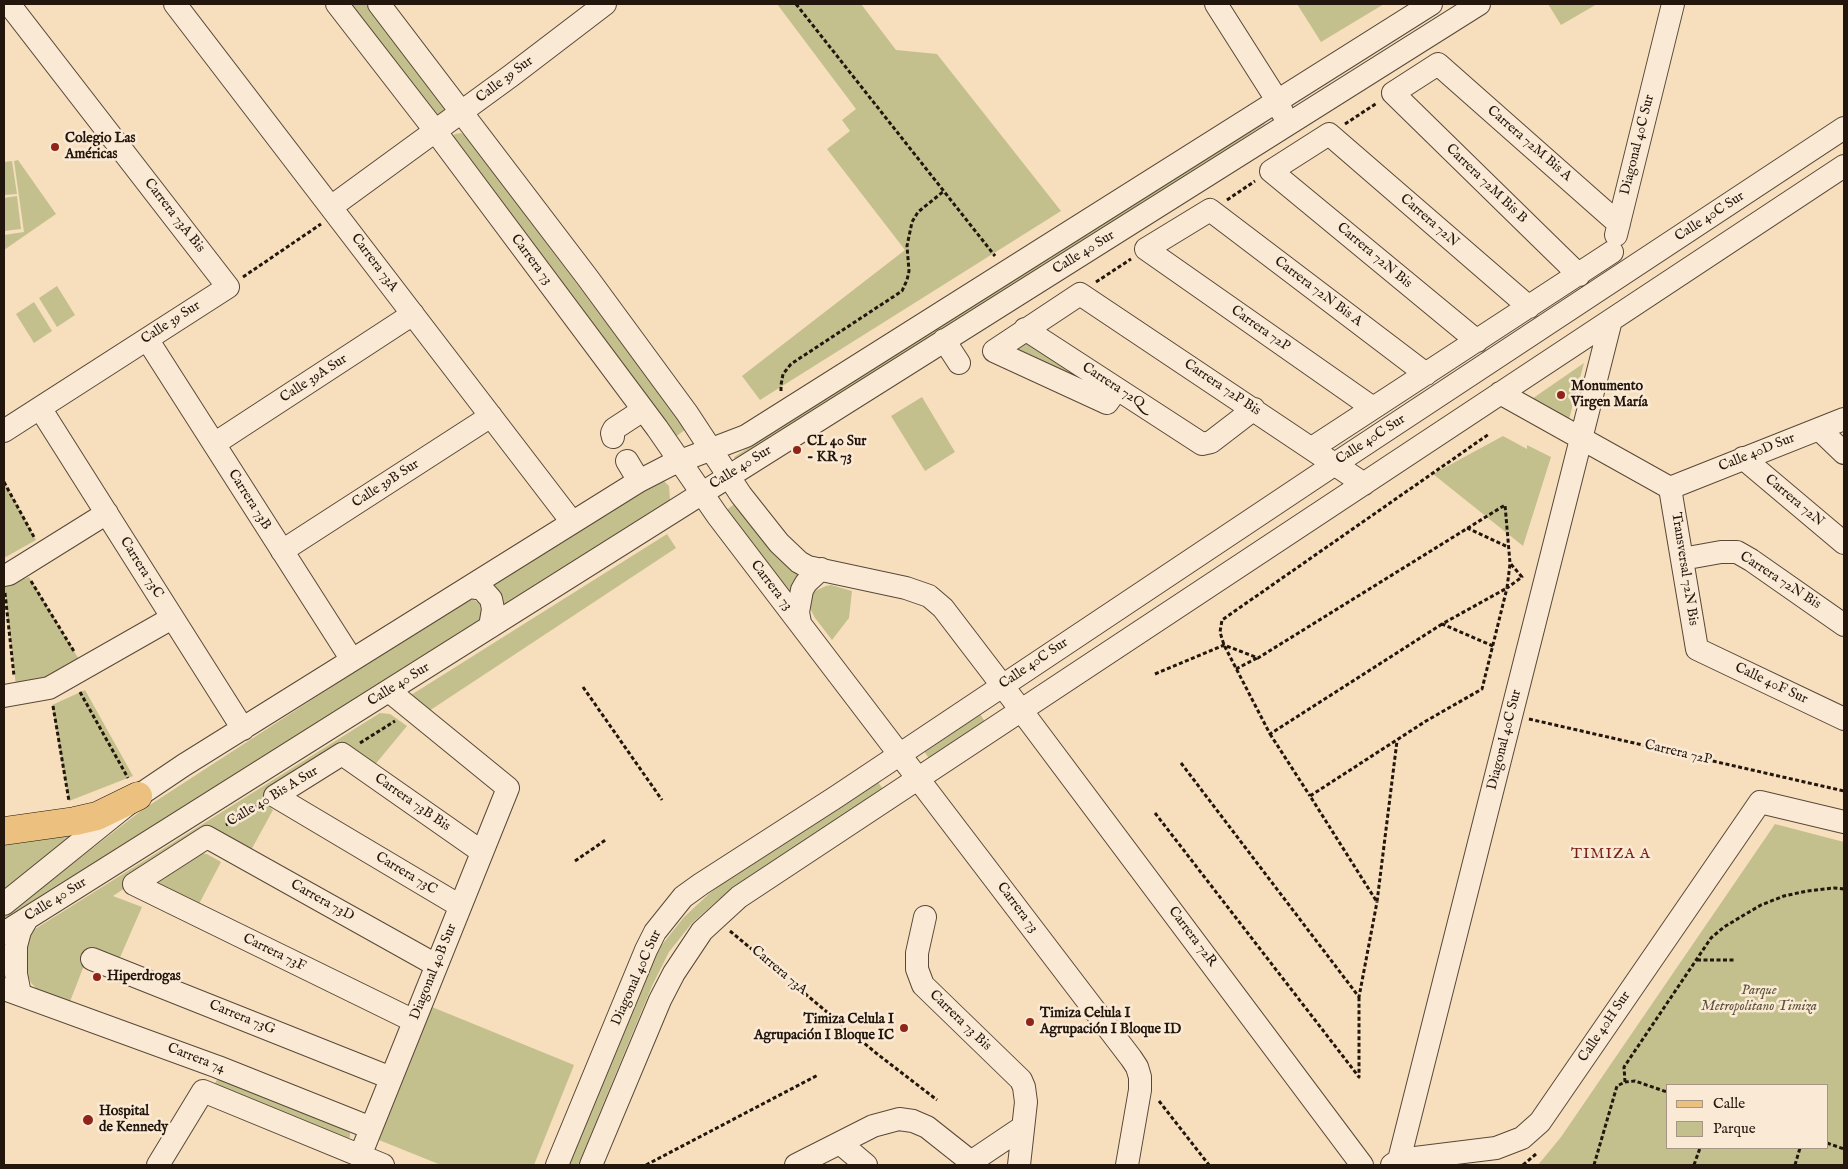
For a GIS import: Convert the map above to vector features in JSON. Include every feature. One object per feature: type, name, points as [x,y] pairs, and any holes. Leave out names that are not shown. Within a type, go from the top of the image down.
[{"type":"main road","points":[[4,831],[74,822],[97,816],[134,790]]},
{"type":"street","name":"Carrera 73A Bis","points":[[9,4],[228,287]]},
{"type":"street","name":"Carrera 73A","points":[[175,4],[572,522]]},
{"type":"street","name":"Carrera 73","points":[[337,4],[643,410],[702,493],[1137,1066],[1140,1077]]},
{"type":"street","points":[[379,4],[611,309],[687,413],[741,495],[788,553],[808,567],[906,588],[929,596],[943,608],[1021,710]]},
{"type":"street","name":"Calle 39 Sur","points":[[334,210],[605,4]]},
{"type":"street","points":[[1216,4],[1277,100],[1282,112],[1283,126]]},
{"type":"street","name":"Calle 40 Sur","points":[[4,904],[134,790],[243,729],[639,481],[680,461],[746,436],[1432,4]]},
{"type":"street","name":"Calle 40 Sur","points":[[4,933],[1479,4]]},
{"type":"street","name":"Diagonal 40C Sur","points":[[1603,287],[1673,4]]},
{"type":"street","name":"Carrera 72M Bis A","points":[[1393,93],[1438,64],[1619,224]]},
{"type":"street","name":"Carrera 72M Bis B","points":[[1393,93],[1578,275]]},
{"type":"street","points":[[1277,100],[1289,109],[1304,114]]},
{"type":"street","name":"Calle 40C Sur","points":[[900,754],[1844,128]]},
{"type":"street","points":[[1271,171],[1329,134]]},
{"type":"street","name":"Carrera 72N","points":[[1329,134],[1529,307]]},
{"type":"street","points":[[591,1165],[660,1000],[674,973],[702,930],[739,897],[1844,166]]},
{"type":"street","name":"Carrera 72N Bis","points":[[1271,171],[1477,341]]},
{"type":"street","points":[[1146,249],[1210,210]]},
{"type":"street","name":"Carrera 72N Bis A","points":[[1210,210],[1426,374]]},
{"type":"street","points":[[1706,220],[1724,246]]},
{"type":"street","name":"Carrera 72P","points":[[1146,249],[1373,408]]},
{"type":"street","name":"Calle 40C Sur","points":[[1312,448],[1612,252]]},
{"type":"street","name":"Calle 39 Sur","points":[[4,431],[228,287]]},
{"type":"street","points":[[1080,294],[994,351],[1107,403],[1117,389]]},
{"type":"street","name":"Carrera 72P Bis","points":[[1080,294],[1364,484]]},
{"type":"street","name":"Calle 39A Sur","points":[[214,444],[413,314]]},
{"type":"street","name":"Diagonal 40C Sur","points":[[1396,1162],[1512,715],[1611,320]]},
{"type":"street","name":"Carrera 72Q","points":[[1025,329],[1202,444],[1211,442],[1254,409]]},
{"type":"street","name":"Carrera 73B","points":[[147,339],[352,660]]},
{"type":"street","points":[[944,340],[959,363]]},
{"type":"street","points":[[1500,394],[1582,437],[1670,488]]},
{"type":"street","name":"Carrera 73C","points":[[40,408],[243,729]]},
{"type":"street","points":[[614,437],[612,433],[614,429],[643,410]]},
{"type":"street","name":"Calle 39B Sur","points":[[282,551],[491,416]]},
{"type":"street","name":"Calle 40D Sur","points":[[1670,488],[1844,418]]},
{"type":"street","points":[[1819,428],[1844,453]]},
{"type":"street","name":"Carrera 72N","points":[[1743,458],[1844,543]]},
{"type":"street","points":[[627,461],[639,481]]},
{"type":"street","name":"Transversal 72N Bis","points":[[1670,488],[1697,649]]},
{"type":"street","points":[[13,571],[107,513]]},
{"type":"street","name":"Carrera 72N Bis","points":[[1682,558],[1721,552],[1737,552],[1752,560],[1844,625]]},
{"type":"street","points":[[800,622],[798,612],[802,590],[806,583],[821,570]]},
{"type":"street","points":[[468,587],[482,589],[491,599],[493,609],[490,627]]},
{"type":"street","points":[[10,695],[49,688],[172,618]]},
{"type":"street","name":"Calle 40F Sur","points":[[1697,649],[1844,719]]},
{"type":"street","points":[[389,691],[413,710]]},
{"type":"street","name":"Diagonal 40B Sur","points":[[360,1156],[508,788],[413,710]]},
{"type":"street","name":"Carrera 72R","points":[[1021,710],[1362,1165]]},
{"type":"street","name":"Calle 40 Bis A Sur","points":[[275,796],[342,754]]},
{"type":"street","name":"Carrera 73B Bis","points":[[342,754],[482,852]]},
{"type":"street","name":"Diagonal 40C Sur","points":[[557,1165],[646,950],[655,932],[683,897],[900,754]]},
{"type":"street","name":"Carrera 73C","points":[[275,796],[460,906]]},
{"type":"street","name":"Calle 40H Sur","points":[[1396,1162],[1496,1148],[1522,1138],[1540,1122],[1760,802],[1839,814]]},
{"type":"street","name":"Carrera 73F","points":[[207,837],[134,884],[414,1021]]},
{"type":"street","name":"Carrera 73D","points":[[207,837],[436,965]]},
{"type":"street","name":"Carrera 73 Bis","points":[[925,917],[917,953],[917,969],[923,985],[1021,1080],[1026,1102],[1023,1127]]},
{"type":"street","name":"Carrera 74","points":[[26,919],[16,946],[16,974],[12,991],[218,1067],[371,1128]]},
{"type":"street","name":"Carrera 73G","points":[[92,958],[391,1078]]},
{"type":"street","points":[[1127,1165],[1140,1090],[1140,1077]]},
{"type":"street","name":"Carrera 74","points":[[166,1163],[203,1091],[382,1165]]},
{"type":"street","points":[[796,1165],[882,1122],[899,1119],[913,1121],[927,1127],[973,1164],[1023,1127]]},
{"type":"street","points":[[1019,1165],[1023,1127]]},
{"type":"street","points":[[840,1143],[866,1165]]},
{"type":"path","points":[[796,4],[997,259]]},
{"type":"path","points":[[1329,134],[1393,93]]},
{"type":"path","points":[[1210,210],[1271,171]]},
{"type":"path","points":[[781,393],[780,385],[783,374],[791,364],[902,291],[908,280],[907,246],[912,222],[918,212],[944,191]]},
{"type":"path","points":[[228,287],[334,210]]},
{"type":"path","points":[[1080,294],[1146,249]]},
{"type":"path","points":[[1377,902],[1270,734],[1224,645],[1220,632],[1222,620],[1489,434]]},
{"type":"path","points":[[4,482],[43,553]]},
{"type":"path","points":[[1236,669],[1258,658],[1505,505],[1510,563],[1507,588],[1482,689],[1426,721],[1310,796]]},
{"type":"path","points":[[1467,528],[1509,548]]},
{"type":"path","points":[[1270,734],[1442,624],[1507,588],[1522,577],[1510,563]]},
{"type":"path","points":[[13,571],[78,672],[134,790]]},
{"type":"path","points":[[4,586],[10,695]]},
{"type":"path","points":[[1442,624],[1493,646]]},
{"type":"path","points":[[1155,674],[1224,645],[1258,658]]},
{"type":"path","points":[[583,687],[662,800]]},
{"type":"path","points":[[49,688],[70,806]]},
{"type":"path","points":[[342,754],[413,710]]},
{"type":"path","name":"Carrera 72P","points":[[1512,715],[1844,791]]},
{"type":"path","points":[[1155,813],[1359,1078],[1359,996],[1377,902],[1397,741]]},
{"type":"path","points":[[1181,763],[1359,996]]},
{"type":"path","name":"Calle 40 Bis A Sur","points":[[207,837],[275,796]]},
{"type":"path","points":[[575,861],[606,839]]},
{"type":"path","points":[[1625,1082],[1624,1067],[1711,938],[1724,927],[1761,905],[1784,896],[1808,890],[1844,889]]},
{"type":"path","name":"Carrera 73A","points":[[714,918],[876,1053],[937,1100]]},
{"type":"path","points":[[1697,960],[1734,960]]},
{"type":"path","points":[[646,1165],[818,1075]]},
{"type":"path","points":[[1140,1077],[1209,1165]]},
{"type":"path","points":[[1594,1165],[1617,1086],[1625,1082],[1635,1081],[1666,1092]]},
{"type":"path","points":[[1828,1143],[1844,1149]]},
{"type":"path","points":[[1694,1165],[1700,1149]]},
{"type":"path","points":[[1795,1165],[1800,1149]]},
{"type":"green space","points":[[348,4],[366,4],[444,104],[444,112],[440,115],[435,115]]},
{"type":"green space","points":[[777,4],[861,4],[896,50],[937,54],[1061,211],[760,400],[742,376],[905,250],[827,149],[850,131],[842,120],[856,109]]},
{"type":"green space","points":[[1297,4],[1384,4],[1321,42]]},
{"type":"green space","points":[[1548,4],[1597,4],[1561,25]]},
{"type":"green space","points":[[1263,120],[1265,124],[1233,145],[1215,164],[738,463],[734,457]]},
{"type":"green space","points":[[461,133],[466,136],[686,429],[674,438],[453,136]]},
{"type":"green space","points":[[18,160],[56,214],[4,250],[4,235],[24,232],[14,161]]},
{"type":"green space","points":[[12,161],[17,194],[4,195],[4,162]]},
{"type":"green space","points":[[17,196],[21,229],[4,231],[4,198]]},
{"type":"green space","points":[[57,286],[75,315],[57,327],[39,298]]},
{"type":"green space","points":[[34,302],[52,331],[34,343],[16,314]]},
{"type":"green space","points":[[1025,340],[1105,390],[1013,350]]},
{"type":"green space","points":[[1584,363],[1568,423],[1526,403]]},
{"type":"green space","points":[[922,397],[955,452],[925,471],[891,416]]},
{"type":"green space","points":[[1503,436],[1527,449],[1527,445],[1551,457],[1523,546],[1433,474]]},
{"type":"green space","points":[[657,479],[664,481],[669,486],[670,500],[502,612],[487,584]]},
{"type":"green space","points":[[4,482],[36,540],[4,558]]},
{"type":"green space","points":[[738,501],[802,580],[791,600],[724,512]]},
{"type":"green space","points":[[667,534],[676,548],[429,711],[411,695]]},
{"type":"green space","points":[[29,577],[80,661],[49,679],[16,686],[4,586]]},
{"type":"green space","points":[[831,585],[852,591],[849,618],[832,640],[815,618],[810,608],[811,596],[815,591]]},
{"type":"green space","points":[[473,599],[480,604],[482,610],[480,624],[4,924],[4,917],[142,810],[464,601]]},
{"type":"green space","points":[[85,690],[133,776],[69,801],[52,705]]},
{"type":"green space","points":[[978,711],[986,723],[930,760],[922,748]]},
{"type":"green space","points":[[380,713],[390,714],[407,726],[373,767],[345,748],[262,799],[273,810],[250,852],[210,831],[113,896],[142,907],[118,962],[85,963],[69,1004],[42,994],[31,983],[24,968],[27,934]]},
{"type":"green space","points":[[877,781],[883,789],[749,877],[719,899],[692,923],[669,952],[652,986],[578,1165],[566,1165],[642,981],[661,946],[684,917],[711,892],[739,871]]},
{"type":"green space","points":[[91,824],[4,893],[4,837]]},
{"type":"green space","name":"Parque Metropolitano Timiza","points":[[1775,824],[1844,842],[1844,1165],[1538,1165],[1561,1137]]},
{"type":"green space","points":[[201,853],[207,854],[221,862],[199,904],[153,883]]},
{"type":"green space","points":[[432,1007],[574,1065],[534,1165],[441,1165],[379,1140]]},
{"type":"green space","points":[[219,1076],[346,1129],[350,1133],[350,1137],[346,1140],[213,1087]]},
{"type":"place","name":"Colegio Las Américas","points":[[55,147]]},
{"type":"place","name":"Monumento Virgen María","points":[[1561,395]]},
{"type":"place","name":"CL 40 Sur - KR 73","points":[[797,450]]},
{"type":"place","name":"Hiperdrogas","points":[[97,977]]},
{"type":"place","name":"Timiza Celula I Agrupación I Bloque ID","points":[[1030,1022]]},
{"type":"place","name":"Timiza Celula I Agrupación I Bloque IC","points":[[904,1028]]},
{"type":"place","name":"Hospital de Kennedy","points":[[88,1120]]},
{"type":"district","name":"TIMIZA A","points":[[1611,855]]}]
